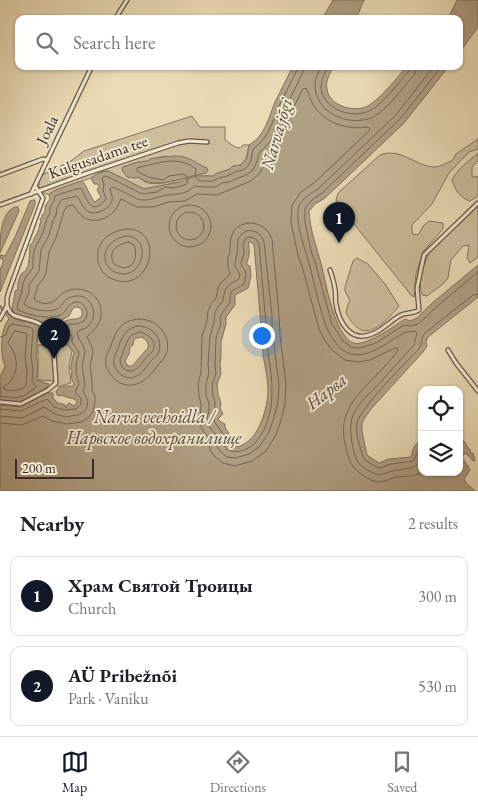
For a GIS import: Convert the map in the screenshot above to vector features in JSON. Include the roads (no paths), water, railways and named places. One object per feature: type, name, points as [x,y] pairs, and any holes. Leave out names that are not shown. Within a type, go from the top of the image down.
[{"type":"street","points":[[117,15],[127,0]]},
{"type":"street","name":"Joala","points":[[0,175],[43,159],[47,160],[90,70]]},
{"type":"street","name":"Kulgusadama tee","points":[[0,205],[178,143],[189,141],[207,142]]},
{"type":"street","points":[[31,194],[47,160]]},
{"type":"street","points":[[0,320],[7,308],[9,291],[43,198],[35,186]]},
{"type":"street","points":[[330,270],[335,287],[337,308],[345,328],[350,333],[356,335],[372,334],[401,315],[420,310],[417,288],[424,256],[478,203]]},
{"type":"street","points":[[0,402],[21,404],[48,390],[56,383],[54,354],[49,330],[40,324],[13,315],[7,308]]},
{"type":"street","points":[[448,350],[478,390]]},
{"type":"water","points":[[333,0],[364,0],[358,15],[324,15]]},
{"type":"water","points":[[457,0],[478,0],[478,27],[463,48],[463,15],[450,15]]},
{"type":"water","name":"Narva veehoidla / Нарвское водохранилище","points":[[291,70],[332,70],[328,77],[327,89],[332,100],[337,104],[356,109],[368,106],[377,99],[404,70],[446,70],[404,123],[309,211],[312,232],[332,309],[342,331],[353,343],[372,339],[405,319],[410,321],[417,318],[478,265],[478,297],[428,337],[427,346],[423,352],[371,409],[362,424],[367,455],[379,463],[389,459],[411,457],[415,445],[418,444],[418,476],[463,476],[463,459],[470,470],[464,479],[475,491],[0,491],[0,405],[20,407],[46,393],[53,393],[53,398],[57,404],[65,405],[66,408],[69,403],[74,406],[77,402],[72,398],[57,395],[56,391],[61,387],[74,384],[70,368],[74,353],[66,344],[67,337],[61,336],[63,332],[60,326],[67,320],[80,318],[82,310],[78,307],[74,308],[69,316],[60,321],[52,321],[47,324],[16,315],[12,310],[15,291],[18,290],[21,274],[28,267],[30,245],[39,230],[40,219],[50,199],[49,194],[81,181],[95,202],[101,197],[97,190],[98,184],[94,184],[91,178],[99,173],[108,171],[144,189],[180,182],[195,176],[213,176],[233,166],[241,165],[247,158],[249,145],[259,137]],"holes":[[[249,242],[254,245],[260,329],[268,381],[268,397],[259,428],[250,440],[235,447],[227,442],[229,435],[225,424],[218,419],[223,414],[220,408],[221,403],[217,384],[221,374],[221,342],[226,317],[235,305],[235,295],[248,288],[251,276],[250,266],[247,265]],[[141,337],[147,341],[148,348],[132,366],[128,366],[125,361],[134,339]]]},
{"type":"water","points":[[176,156],[192,160],[208,170],[206,173],[162,183],[153,183],[138,177],[127,177],[122,170],[123,167],[138,162]]},
{"type":"water","points":[[35,200],[35,205],[0,292],[0,270],[3,259],[0,258],[0,255],[5,256],[30,201]]},
{"type":"water","points":[[18,207],[19,211],[0,253],[4,220],[10,210]]},
{"type":"water","points":[[0,305],[15,319],[39,325],[36,380],[49,384],[44,390],[17,402],[0,400],[0,375],[5,366],[3,362],[2,335],[9,319],[0,308]]},
{"type":"water","name":"Narva veehoidla / Нарвское водохранилище","points":[[463,440],[471,453],[473,453],[475,461],[465,453],[463,456]]},
{"type":"place","name":"Храм Святой Троицы","points":[[339,243]]},
{"type":"place","name":"AÜ Pribežnõi","points":[[54,359]]},
{"type":"water label","name":"Narva jõgi","points":[[276,134]]},
{"type":"water label","name":"Нарва","points":[[326,391]]}]
